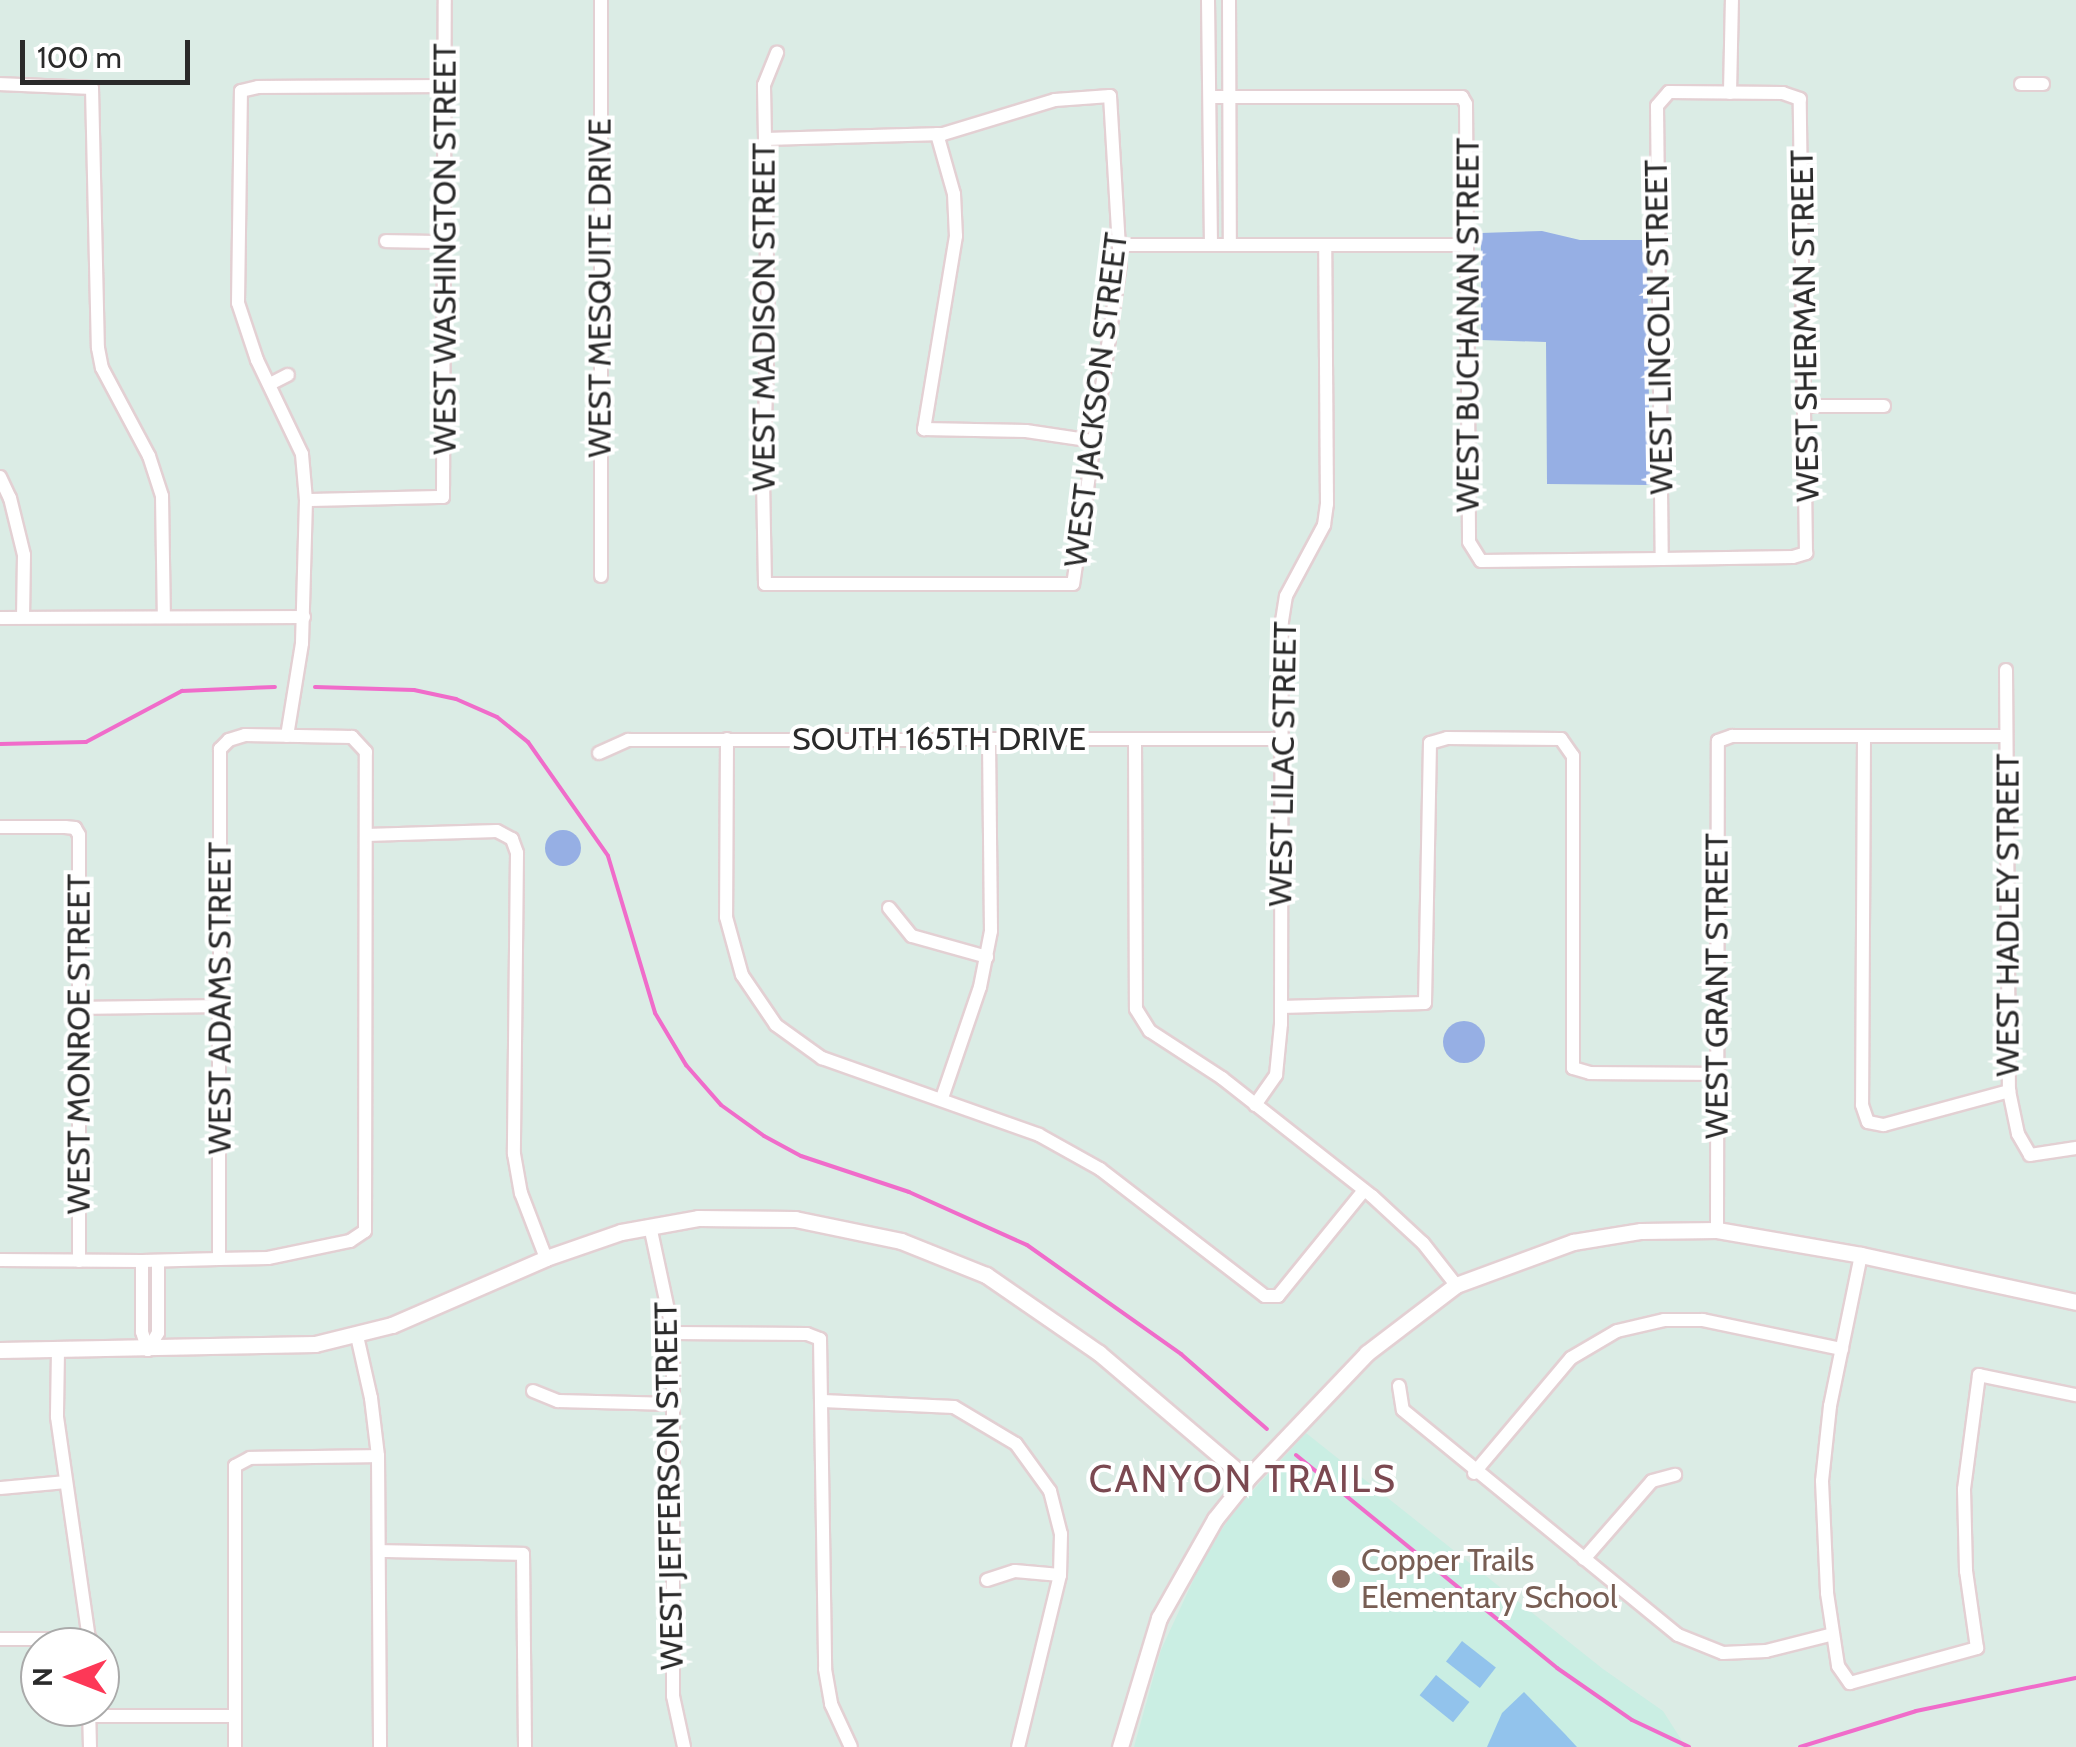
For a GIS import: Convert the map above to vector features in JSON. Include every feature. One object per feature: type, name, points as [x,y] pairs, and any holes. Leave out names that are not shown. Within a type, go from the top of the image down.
[{"type":"street","name":"WEST WASHINGTON STREET","points":[[306,500],[443,497],[445,0]]},
{"type":"street","name":"WEST MESQUITE DRIVE","points":[[600,0],[601,576]]},
{"type":"street","points":[[1208,0],[1211,245]]},
{"type":"street","points":[[1229,0],[1230,245]]},
{"type":"street","points":[[1730,93],[1732,0]]},
{"type":"street","name":"WEST MADISON STREET","points":[[777,53],[764,86],[765,584],[1074,584]]},
{"type":"street","points":[[0,84],[92,88],[98,348],[102,368],[157,475],[165,527],[164,617]]},
{"type":"street","points":[[2021,84],[2043,84]]},
{"type":"street","points":[[0,1260],[268,1258],[350,1241],[365,1231],[366,752],[360,741],[286,736],[304,617],[306,500],[302,454],[238,304],[240,92],[258,87],[445,86]]},
{"type":"street","name":"WEST LINCOLN STREET","points":[[1662,559],[1657,106],[1670,92],[1730,93]]},
{"type":"street","name":"WEST SHERMAN STREET","points":[[1662,559],[1793,557],[1806,553],[1800,99],[1783,93],[1730,93]]},
{"type":"street","name":"WEST JACKSON STREET","points":[[937,134],[1054,100],[1110,96],[1120,245],[1074,584]]},
{"type":"street","points":[[1210,97],[1229,97]]},
{"type":"street","name":"WEST BUCHANAN STREET","points":[[1229,97],[1462,97],[1466,104],[1472,553],[1482,561],[1662,559]]},
{"type":"street","points":[[765,139],[937,134],[954,194],[956,236],[924,429],[1026,431],[1094,440]]},
{"type":"street","points":[[386,241],[445,242]]},
{"type":"street","points":[[1120,245],[1467,245]]},
{"type":"street","name":"WEST LILAC STREET","points":[[1255,1105],[1276,1075],[1282,1007],[1280,667],[1286,596],[1324,525],[1327,504],[1325,246]]},
{"type":"street","points":[[270,384],[288,375]]},
{"type":"street","points":[[1807,406],[1884,406]]},
{"type":"street","points":[[0,476],[24,555],[23,617]]},
{"type":"street","points":[[0,618],[304,617]]},
{"type":"street","name":"WEST HADLEY STREET","points":[[2006,670],[2009,1092],[2018,1134],[2030,1155],[2076,1148]]},
{"type":"street","name":"WEST ADAMS STREET","points":[[220,1260],[220,749],[228,740],[246,735],[286,736]]},
{"type":"street","name":"WEST GRANT STREET","points":[[1717,1230],[1718,741],[1732,736],[1864,737]]},
{"type":"street","points":[[2006,736],[1864,737],[1862,1105],[1868,1122],[1884,1126],[2009,1092]]},
{"type":"street","points":[[727,738],[726,916],[742,975],[776,1025],[822,1058],[1039,1135],[1100,1169],[1265,1296],[1278,1296],[1364,1190]]},
{"type":"street","name":"SOUTH 165TH DRIVE","points":[[599,753],[628,740],[1282,738]]},
{"type":"street","points":[[1282,1007],[1425,1003],[1430,743],[1447,738],[1561,739],[1569,745],[1573,756],[1573,1068],[1590,1073],[1719,1074]]},
{"type":"street","points":[[942,1098],[991,932],[989,739]]},
{"type":"street","points":[[1135,739],[1136,1009],[1150,1030],[1364,1190],[1424,1243],[1456,1285]]},
{"type":"street","name":"WEST MONROE STREET","points":[[0,827],[75,828],[78,836],[79,1261]]},
{"type":"street","points":[[366,835],[498,831],[512,839],[517,854],[514,1154],[521,1192],[546,1258]]},
{"type":"street","points":[[889,908],[912,936],[986,957]]},
{"type":"street","points":[[79,1008],[219,1006]]},
{"type":"street","points":[[0,1350],[264,1348],[356,1336],[392,1325],[546,1258],[650,1226],[740,1216],[820,1222],[900,1240],[986,1274],[1099,1353],[1247,1479]]},
{"type":"street","name":"WEST JEFFERSON STREET","points":[[650,1226],[672,1333],[673,1696],[684,1747]]},
{"type":"street","points":[[1120,1747],[1159,1618],[1194,1550],[1247,1479],[1367,1352],[1456,1285],[1572,1242],[1641,1231],[1717,1230],[1861,1255],[2076,1302]]},
{"type":"street","points":[[1861,1255],[1822,1481],[1833,1634],[1838,1666],[1850,1682],[1977,1648],[1966,1572],[1964,1489],[1979,1376],[2076,1395]]},
{"type":"street","points":[[142,1261],[142,1332],[148,1350]]},
{"type":"street","points":[[148,1350],[158,1333],[158,1261]]},
{"type":"street","points":[[1474,1473],[1571,1358],[1617,1331],[1664,1320],[1703,1320],[1842,1348]]},
{"type":"street","points":[[672,1333],[789,1334],[820,1339],[825,1669],[831,1704],[852,1747]]},
{"type":"street","points":[[356,1336],[371,1398],[378,1456],[380,1747]]},
{"type":"street","points":[[58,1350],[56,1399],[88,1627]]},
{"type":"street","points":[[1399,1386],[1403,1410],[1474,1473],[1678,1635],[1723,1653],[1766,1651],[1833,1634]]},
{"type":"street","points":[[533,1391],[558,1401],[673,1404]]},
{"type":"street","points":[[823,1402],[917,1402],[954,1407],[1016,1444],[1050,1490],[1061,1534],[1060,1575],[1018,1747]]},
{"type":"street","points":[[235,1747],[235,1466],[250,1458],[378,1456]]},
{"type":"street","points":[[1584,1559],[1652,1480],[1674,1475]]},
{"type":"street","points":[[0,1488],[66,1482]]},
{"type":"street","points":[[380,1552],[512,1550],[523,1554],[525,1747]]},
{"type":"street","points":[[987,1580],[1015,1572],[1060,1575]]},
{"type":"street","points":[[120,1712],[234,1716]]},
{"type":"shaded area","points":[[1542,231],[1580,240],[1647,240],[1650,485],[1547,484],[1546,342],[1481,340],[1481,233]]},
{"type":"shaded area","points":[[563,830],[576,835],[581,848],[576,861],[563,866],[550,861],[545,848],[550,835]]},
{"type":"shaded area","points":[[1464,1021],[1479,1027],[1485,1042],[1479,1057],[1464,1063],[1449,1057],[1443,1042],[1449,1027]]},
{"type":"shaded area","name":"Copper Trails Elementary School","points":[[1306,1433],[1603,1669],[1663,1711],[1686,1747],[1134,1747],[1161,1650],[1204,1557],[1234,1511]]},
{"type":"shaded area","points":[[1462,1641],[1496,1667],[1480,1688],[1446,1661]]},
{"type":"shaded area","points":[[1436,1675],[1469,1702],[1453,1722],[1420,1695]]},
{"type":"shaded area","points":[[1524,1692],[1577,1747],[1487,1747],[1502,1713]]},
{"type":"waterway","points":[[0,744],[86,742],[182,691],[275,687]]},
{"type":"waterway","points":[[315,687],[414,690],[456,699],[497,717],[528,742],[608,856],[655,1013],[686,1065],[721,1105],[764,1136],[801,1156],[909,1192],[1027,1245],[1181,1354],[1267,1429]]},
{"type":"waterway","points":[[1296,1455],[1557,1668],[1632,1720],[1689,1747]]},
{"type":"waterway","points":[[1800,1747],[1916,1711],[2076,1678]]},
{"type":"place","name":"Copper Trails Elementary School","points":[[1341,1579]]},
{"type":"district","name":"CANYON TRAILS","points":[[1243,1479]]}]
